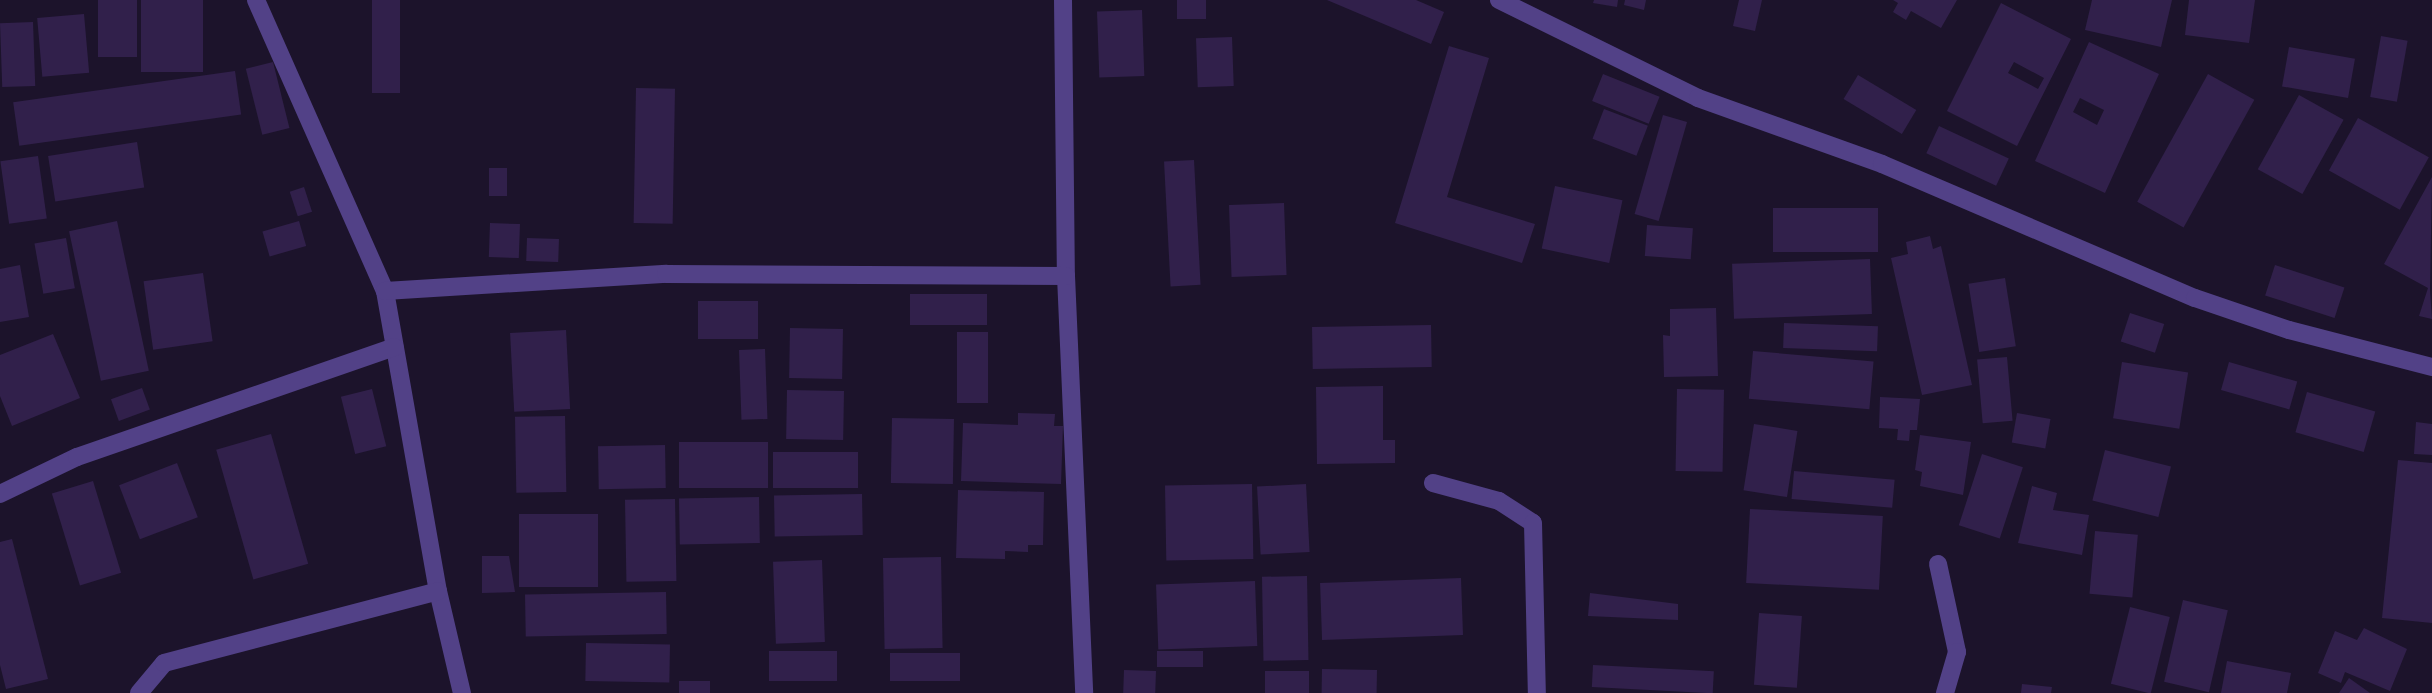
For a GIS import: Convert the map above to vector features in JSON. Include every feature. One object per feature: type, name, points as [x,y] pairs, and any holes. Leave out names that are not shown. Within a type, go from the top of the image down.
[{"type":"street","points":[[256,0],[385,291],[438,590],[462,693]]},
{"type":"street","points":[[1063,0],[1066,276],[1084,693]]},
{"type":"street","points":[[1499,0],[1698,97],[1882,164],[2195,298],[2289,330],[2432,367]]},
{"type":"street","points":[[385,291],[666,274],[1066,276]]},
{"type":"street","points":[[0,494],[77,457],[395,347]]},
{"type":"street","points":[[1433,483],[1499,501],[1533,523],[1536,693]]},
{"type":"street","points":[[1938,564],[1957,652],[1945,693]]},
{"type":"street","points":[[139,693],[164,663],[438,590]]},
{"type":"building","points":[[98,0],[137,0],[137,57],[98,57]]},
{"type":"building","points":[[141,0],[203,0],[203,72],[141,72]]},
{"type":"building","points":[[372,0],[400,0],[400,93],[372,93]]},
{"type":"building","points":[[1177,0],[1206,0],[1206,19],[1177,19]]},
{"type":"building","points":[[1327,0],[1416,0],[1444,12],[1431,44]]},
{"type":"building","points":[[1594,0],[1618,0],[1617,7],[1593,3]]},
{"type":"building","points":[[1625,0],[1646,0],[1644,10],[1624,5]]},
{"type":"building","points":[[1739,0],[1762,0],[1755,31],[1733,26]]},
{"type":"building","points":[[1893,0],[1957,0],[1941,28],[1911,11],[1906,20],[1893,12],[1898,3]]},
{"type":"building","points":[[2092,0],[2172,0],[2161,47],[2085,30]]},
{"type":"building","points":[[2189,0],[2255,0],[2249,43],[2185,35]]},
{"type":"building","points":[[2001,3],[2071,39],[2017,146],[1947,111]],"holes":[[[2014,62],[2044,78],[2038,89],[2008,73]]]},
{"type":"building","points":[[1142,10],[1144,76],[1099,78],[1097,12]]},
{"type":"building","points":[[84,14],[89,73],[42,77],[37,18]]},
{"type":"building","points":[[33,22],[35,86],[2,87],[0,23]]},
{"type":"building","points":[[2381,36],[2408,41],[2397,102],[2370,97]]},
{"type":"building","points":[[1232,37],[1234,86],[1198,87],[1196,38]]},
{"type":"building","points":[[2089,42],[2159,74],[2105,193],[2035,161]],"holes":[[[2080,98],[2104,110],[2097,125],[2073,112]]]},
{"type":"building","points":[[1449,46],[1489,58],[1447,197],[1535,224],[1522,263],[1395,223]]},
{"type":"building","points":[[2289,47],[2355,59],[2348,98],[2282,86]]},
{"type":"building","points":[[273,62],[289,128],[262,135],[246,69]]},
{"type":"building","points":[[235,71],[241,115],[19,146],[13,102]]},
{"type":"building","points":[[1603,74],[1660,97],[1649,124],[1592,101]]},
{"type":"building","points":[[2208,74],[2254,100],[2184,227],[2137,202]]},
{"type":"building","points":[[1858,75],[1916,110],[1902,134],[1844,99]]},
{"type":"building","points":[[636,88],[675,89],[673,224],[634,223]]},
{"type":"building","points":[[2299,95],[2344,120],[2302,194],[2258,169]]},
{"type":"building","points":[[1604,109],[1648,126],[1636,156],[1593,139]]},
{"type":"building","points":[[1663,115],[1687,122],[1659,221],[1635,214]]},
{"type":"building","points":[[2358,118],[2429,157],[2400,210],[2329,170]]},
{"type":"building","points":[[1939,126],[2009,159],[1996,186],[1926,153]]},
{"type":"building","points":[[137,142],[144,187],[55,202],[48,156]]},
{"type":"building","points":[[38,156],[47,218],[9,224],[0,161]]},
{"type":"building","points":[[1194,160],[1201,285],[1171,286],[1164,162]]},
{"type":"building","points":[[489,168],[507,168],[507,196],[489,196]]},
{"type":"building","points":[[2432,177],[2432,319],[2419,316],[2428,288],[2384,264]]},
{"type":"building","points":[[1555,186],[1622,200],[1609,263],[1542,249]]},
{"type":"building","points":[[304,187],[312,212],[298,216],[290,192]]},
{"type":"building","points":[[1284,203],[1287,275],[1232,277],[1229,205]]},
{"type":"building","points":[[1773,208],[1878,208],[1878,252],[1773,252]]},
{"type":"building","points":[[117,221],[149,371],[101,381],[69,231]]},
{"type":"building","points":[[299,221],[306,246],[270,256],[262,231]]},
{"type":"building","points":[[490,223],[520,224],[519,258],[489,257]]},
{"type":"building","points":[[1647,225],[1693,228],[1691,259],[1645,256]]},
{"type":"building","points":[[1930,236],[1933,249],[1941,246],[1972,385],[1922,395],[1891,258],[1908,254],[1906,242]]},
{"type":"building","points":[[66,238],[75,288],[43,294],[34,244]]},
{"type":"building","points":[[527,238],[559,239],[558,262],[526,261]]},
{"type":"building","points":[[1870,259],[1872,314],[1734,319],[1732,264]]},
{"type":"building","points":[[20,265],[29,317],[0,322],[0,269]]},
{"type":"building","points":[[2275,265],[2344,288],[2335,318],[2265,295]]},
{"type":"building","points":[[203,273],[213,341],[153,350],[144,281]]},
{"type":"building","points":[[2005,278],[2016,346],[1979,352],[1968,284]]},
{"type":"building","points":[[910,294],[987,294],[987,325],[910,325]]},
{"type":"building","points":[[698,301],[758,301],[758,339],[698,339]]},
{"type":"building","points":[[1716,308],[1718,376],[1664,377],[1663,335],[1670,336],[1670,309]]},
{"type":"building","points":[[2130,313],[2164,324],[2155,353],[2121,342]]},
{"type":"building","points":[[1784,323],[1878,326],[1877,351],[1783,348]]},
{"type":"building","points":[[1431,325],[1432,367],[1313,369],[1312,327]]},
{"type":"building","points":[[790,328],[843,329],[842,379],[789,378]]},
{"type":"building","points":[[566,330],[570,409],[514,412],[510,333]]},
{"type":"building","points":[[957,332],[988,332],[988,403],[957,403]]},
{"type":"building","points":[[53,334],[80,398],[12,426],[0,396],[0,355]]},
{"type":"building","points":[[765,349],[767,419],[741,420],[739,350]]},
{"type":"building","points":[[1753,351],[1874,362],[1869,409],[1749,399]]},
{"type":"building","points":[[2007,357],[2013,421],[1983,423],[1977,360]]},
{"type":"building","points":[[2122,362],[2188,372],[2179,429],[2113,418]]},
{"type":"building","points":[[2229,362],[2297,382],[2289,409],[2221,390]]},
{"type":"building","points":[[1383,386],[1383,440],[1395,440],[1395,463],[1317,464],[1316,387]]},
{"type":"building","points":[[142,388],[150,410],[119,421],[111,399]]},
{"type":"building","points":[[372,389],[386,446],[355,454],[341,397]]},
{"type":"building","points":[[1677,389],[1724,390],[1723,472],[1676,471]]},
{"type":"building","points":[[787,390],[844,391],[843,440],[786,439]]},
{"type":"building","points":[[2307,392],[2375,412],[2364,452],[2295,432]]},
{"type":"building","points":[[1880,397],[1920,399],[1917,430],[1910,430],[1909,441],[1897,440],[1898,429],[1879,428]]},
{"type":"building","points":[[1018,413],[1055,414],[1054,426],[1063,426],[1061,484],[961,481],[963,423],[1018,425]]},
{"type":"building","points":[[2017,413],[2050,419],[2045,448],[2012,443]]},
{"type":"building","points":[[565,416],[566,492],[516,493],[515,417]]},
{"type":"building","points":[[892,418],[954,419],[953,484],[891,483]]},
{"type":"building","points":[[2416,422],[2432,424],[2432,455],[2414,454]]},
{"type":"building","points":[[1754,424],[1797,431],[1787,497],[1744,490]]},
{"type":"building","points":[[271,434],[308,564],[253,579],[216,450]]},
{"type":"building","points":[[1920,435],[1971,442],[1963,495],[1920,486],[1922,472],[1915,470]]},
{"type":"building","points":[[679,442],[768,442],[768,488],[679,488]]},
{"type":"building","points":[[665,445],[666,488],[599,489],[598,446]]},
{"type":"building","points":[[2105,450],[2171,466],[2158,517],[2092,500]]},
{"type":"building","points":[[773,452],[858,452],[858,488],[773,488]]},
{"type":"building","points":[[1982,454],[2023,467],[2000,539],[1959,525]]},
{"type":"building","points":[[2398,460],[2432,463],[2432,623],[2382,618]]},
{"type":"building","points":[[177,463],[198,517],[140,539],[119,485]]},
{"type":"building","points":[[1794,471],[1895,480],[1892,508],[1792,499]]},
{"type":"building","points":[[93,481],[121,573],[80,585],[52,494]]},
{"type":"building","points":[[1252,484],[1253,559],[1166,561],[1165,486]]},
{"type":"building","points":[[1306,484],[1310,552],[1261,554],[1257,487]]},
{"type":"building","points":[[2032,486],[2057,493],[2053,510],[2089,515],[2082,555],[2018,543]]},
{"type":"building","points":[[958,490],[1044,492],[1043,545],[1028,545],[1028,552],[1005,551],[1005,559],[956,558]]},
{"type":"building","points":[[862,494],[863,535],[775,537],[774,496]]},
{"type":"building","points":[[759,497],[760,543],[680,544],[679,498]]},
{"type":"building","points":[[675,499],[676,581],[626,582],[625,500]]},
{"type":"building","points":[[1750,509],[1883,516],[1879,590],[1746,583]]},
{"type":"building","points":[[519,514],[598,514],[598,587],[519,587]]},
{"type":"building","points":[[2095,531],[2138,535],[2132,598],[2090,594]]},
{"type":"building","points":[[12,539],[48,679],[6,689],[0,665],[0,542]]},
{"type":"building","points":[[482,556],[509,556],[515,592],[482,593]]},
{"type":"building","points":[[941,557],[943,648],[885,649],[883,558]]},
{"type":"building","points":[[822,560],[825,642],[776,644],[773,562]]},
{"type":"building","points":[[1307,576],[1308,660],[1263,661],[1262,577]]},
{"type":"building","points":[[1461,578],[1463,635],[1322,640],[1320,583]]},
{"type":"building","points":[[1255,581],[1257,646],[1158,649],[1156,584]]},
{"type":"building","points":[[666,592],[667,634],[526,636],[525,594]]},
{"type":"building","points":[[1590,593],[1678,604],[1678,620],[1588,616]]},
{"type":"building","points":[[2183,600],[2228,610],[2209,692],[2164,682]]},
{"type":"building","points":[[2130,607],[2170,617],[2151,693],[2111,684]]},
{"type":"building","points":[[1759,613],[1802,616],[1797,688],[1754,685]]},
{"type":"building","points":[[2364,628],[2407,649],[2390,691],[2345,672],[2341,683],[2318,673],[2335,631],[2357,640]]},
{"type":"building","points":[[586,643],[670,644],[669,682],[585,681]]},
{"type":"building","points":[[769,651],[837,651],[837,681],[769,681]]},
{"type":"building","points":[[1157,651],[1203,651],[1203,667],[1157,667]]},
{"type":"building","points":[[890,653],[960,653],[960,681],[890,681]]},
{"type":"building","points":[[2227,661],[2291,673],[2287,693],[2221,693]]},
{"type":"building","points":[[1593,665],[1714,671],[1713,693],[1592,687]]},
{"type":"building","points":[[1322,669],[1377,670],[1377,693],[1322,693]]},
{"type":"building","points":[[1124,670],[1156,671],[1155,693],[1123,693]]},
{"type":"building","points":[[1265,671],[1309,671],[1309,693],[1265,693]]},
{"type":"building","points":[[2349,678],[2370,693],[2339,693]]},
{"type":"building","points":[[679,681],[710,681],[710,693],[679,693]]},
{"type":"building","points":[[2022,684],[2052,687],[2051,693],[2021,693]]}]
